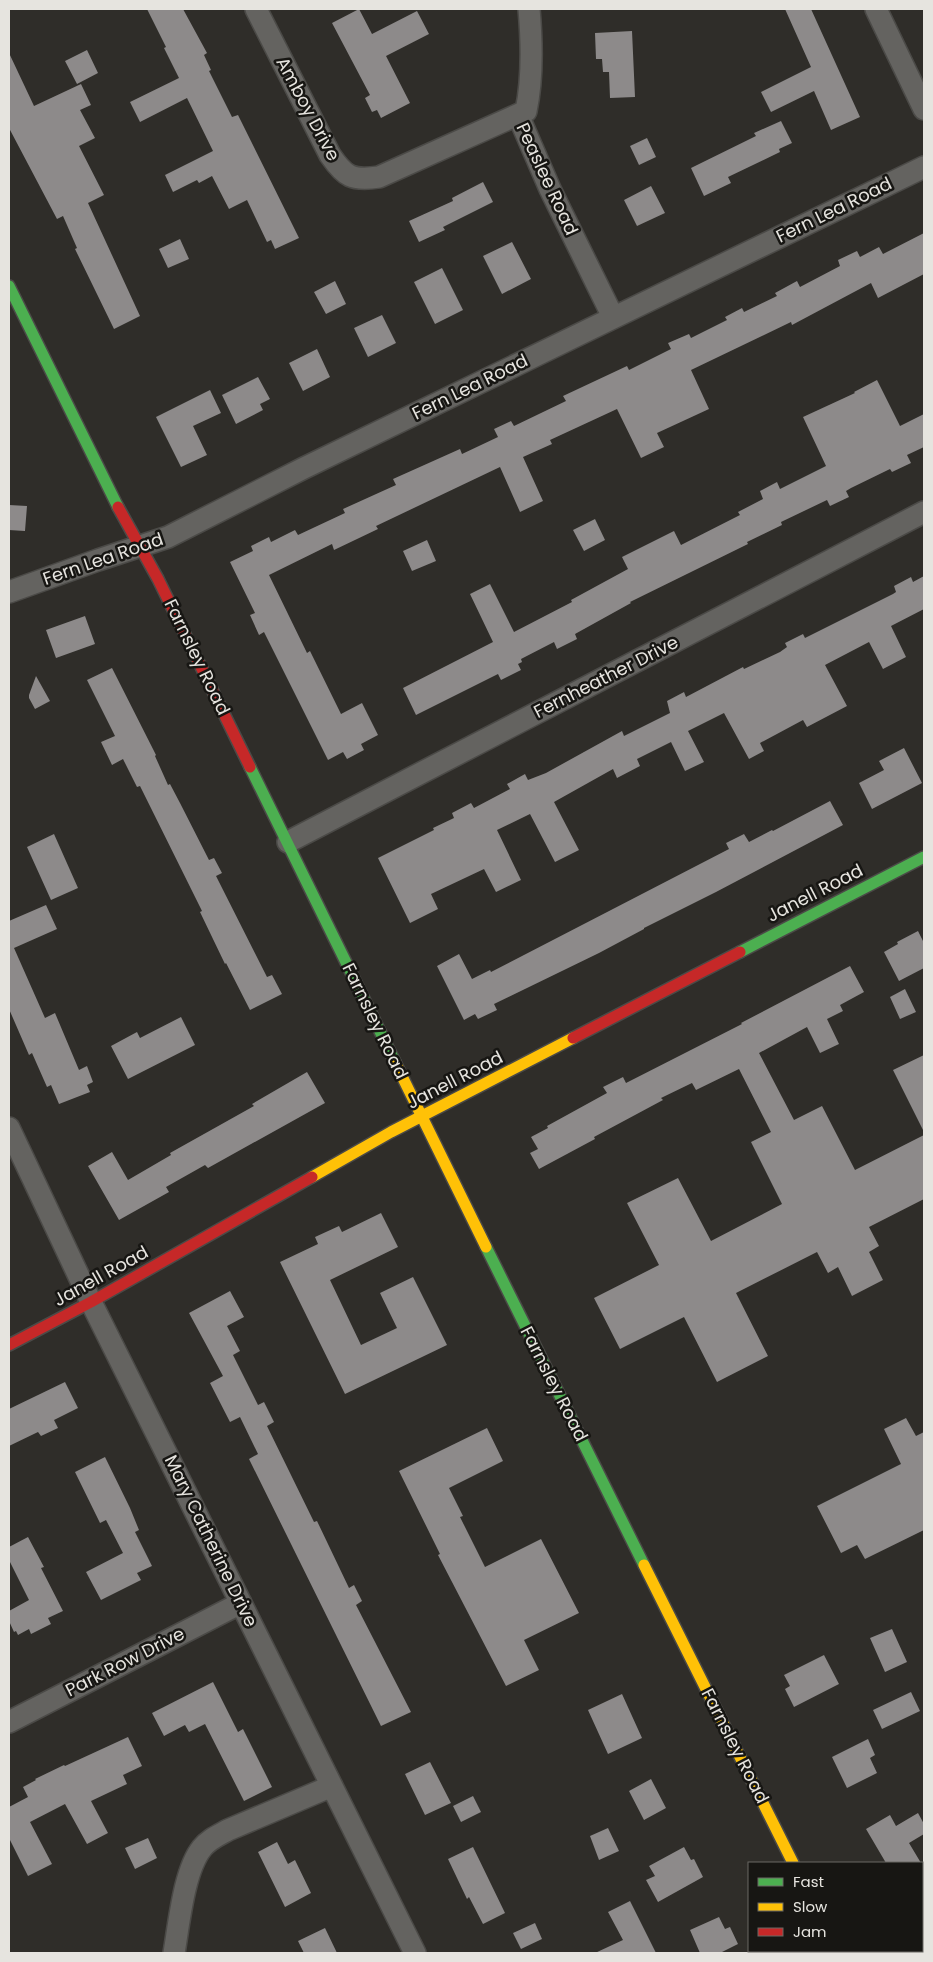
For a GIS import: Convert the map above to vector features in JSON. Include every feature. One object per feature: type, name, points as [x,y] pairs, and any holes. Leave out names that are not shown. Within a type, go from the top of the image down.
[{"type":"street","name":"Amboy Drive","points":[[256,9],[330,155],[339,168],[348,175],[361,180],[379,177],[518,116]]},
{"type":"street","name":"Peaslee Road","points":[[529,9],[532,36],[530,92],[526,111],[518,116],[550,189],[613,317]]},
{"type":"street","points":[[876,9],[924,109]]},
{"type":"street","name":"Fern Lea Road","points":[[9,592],[168,537],[304,468],[924,167]]},
{"type":"street","name":"Farnsley Road","points":[[9,286],[288,842],[422,1117],[793,1862]]},
{"type":"street","name":"Fernheather Drive","points":[[288,842],[924,512]]},
{"type":"street","name":"Janell Road","points":[[9,1345],[92,1302],[422,1117],[924,857]]},
{"type":"street","name":"Mary Catherine Drive","points":[[9,1128],[92,1302],[415,1953]]},
{"type":"street","name":"Park Row Drive","points":[[9,1722],[241,1602]]},
{"type":"street","points":[[174,1953],[187,1882],[193,1864],[202,1848],[212,1839],[228,1830],[332,1786]]},
{"type":"building","points":[[147,9],[183,9],[207,53],[204,55],[211,70],[209,71],[232,117],[238,115],[299,238],[275,249],[271,240],[267,242],[247,200],[229,209],[212,176],[199,183],[197,180],[173,192],[165,175],[213,151],[187,98],[140,122],[130,102],[179,78]]},
{"type":"building","points":[[359,9],[372,34],[417,11],[429,34],[386,56],[410,103],[381,118],[377,110],[372,112],[365,98],[370,95],[332,23]]},
{"type":"building","points":[[785,9],[811,9],[860,117],[831,130],[814,91],[771,112],[761,92],[811,67]]},
{"type":"building","points":[[632,31],[635,97],[610,98],[609,72],[603,72],[602,59],[596,59],[595,33]]},
{"type":"building","points":[[87,50],[98,73],[77,84],[65,61]]},
{"type":"building","points":[[9,53],[34,106],[81,84],[91,105],[80,110],[95,138],[79,146],[104,195],[88,203],[140,316],[114,329],[75,249],[77,248],[63,216],[57,219],[9,128]]},
{"type":"building","points":[[781,121],[792,143],[779,149],[780,152],[728,177],[731,183],[704,196],[691,168],[756,136],[754,133]]},
{"type":"building","points":[[647,138],[656,157],[639,165],[630,146]]},
{"type":"building","points":[[483,182],[493,202],[443,227],[445,230],[419,242],[409,221],[453,201],[452,198]]},
{"type":"building","points":[[651,186],[665,213],[637,226],[624,200]]},
{"type":"building","points":[[924,233],[924,274],[878,298],[871,283],[792,325],[791,322],[691,370],[709,409],[657,433],[664,447],[641,458],[617,409],[550,440],[552,444],[523,457],[543,501],[520,512],[500,467],[376,526],[378,529],[334,550],[332,544],[269,575],[307,653],[310,651],[341,714],[362,703],[378,735],[361,744],[364,750],[347,759],[343,752],[328,760],[264,632],[259,635],[250,615],[255,613],[230,562],[253,551],[251,546],[269,537],[271,542],[295,530],[298,535],[345,513],[343,509],[396,485],[393,479],[460,449],[462,454],[498,437],[494,429],[511,421],[514,426],[566,401],[563,396],[627,366],[629,370],[671,349],[668,343],[689,334],[691,338],[727,320],[725,317],[742,308],[744,312],[777,296],[775,293],[797,281],[800,287],[840,266],[838,260],[857,251],[860,257],[879,247],[883,254]]},
{"type":"building","points":[[180,239],[189,259],[168,268],[159,249]]},
{"type":"building","points":[[512,242],[531,279],[502,294],[483,256]]},
{"type":"building","points":[[442,268],[463,310],[435,324],[414,282]]},
{"type":"building","points":[[335,281],[346,304],[326,314],[314,292]]},
{"type":"building","points":[[382,315],[396,343],[368,357],[354,328]]},
{"type":"building","points":[[317,349],[330,377],[303,391],[289,363]]},
{"type":"building","points":[[258,377],[270,399],[260,404],[263,410],[236,424],[222,395]]},
{"type":"building","points":[[877,380],[900,426],[924,414],[924,447],[907,455],[911,463],[892,472],[890,469],[851,488],[846,491],[849,497],[830,506],[827,500],[781,522],[782,525],[747,542],[748,544],[630,602],[575,634],[577,639],[557,649],[554,642],[521,659],[522,662],[518,664],[521,670],[501,680],[498,674],[416,715],[403,688],[493,642],[470,594],[490,584],[514,632],[572,602],[571,600],[628,569],[622,557],[674,531],[681,545],[740,515],[738,512],[763,499],[760,491],[777,482],[780,489],[826,466],[803,417],[855,393]]},
{"type":"building","points":[[210,390],[221,413],[193,426],[207,455],[181,467],[156,417]]},
{"type":"building","points":[[9,505],[27,506],[25,531],[9,530]]},
{"type":"building","points":[[595,519],[605,540],[584,551],[573,530]]},
{"type":"building","points":[[427,540],[436,561],[412,571],[403,551]]},
{"type":"building","points":[[924,576],[924,609],[891,626],[906,657],[883,669],[869,642],[825,665],[847,706],[807,727],[803,720],[760,743],[764,751],[749,759],[724,713],[688,731],[704,762],[685,771],[671,742],[637,759],[640,766],[617,778],[613,769],[554,802],[579,850],[555,862],[530,814],[497,830],[521,880],[496,892],[484,869],[431,894],[438,909],[410,923],[378,858],[434,830],[433,828],[454,818],[452,813],[471,803],[474,808],[510,789],[507,784],[525,774],[528,780],[546,773],[622,731],[624,736],[670,713],[667,701],[684,692],[686,697],[743,667],[744,669],[780,652],[787,647],[785,643],[803,634],[805,638],[893,594],[896,592],[894,586],[911,577],[913,582]]},
{"type":"building","points":[[85,616],[95,644],[56,658],[46,630]]},
{"type":"building","points":[[112,668],[156,755],[168,785],[170,784],[209,860],[214,858],[222,873],[216,876],[267,977],[272,975],[282,994],[250,1010],[225,964],[200,912],[202,911],[140,786],[137,787],[123,759],[112,765],[101,742],[115,736],[87,680]]},
{"type":"building","points":[[36,676],[50,701],[35,709],[29,695]]},
{"type":"building","points":[[904,748],[922,783],[872,809],[859,783],[884,770],[879,761]]},
{"type":"building","points":[[830,801],[843,825],[599,953],[494,1004],[497,1010],[478,1019],[475,1014],[464,1020],[437,966],[459,954],[472,979],[490,970],[491,972],[729,849],[726,843],[744,834],[749,842]]},
{"type":"building","points":[[54,834],[78,888],[51,900],[27,847]]},
{"type":"building","points":[[46,905],[57,929],[14,948],[45,1018],[55,1013],[79,1070],[87,1066],[93,1082],[87,1085],[90,1092],[59,1104],[51,1085],[47,1087],[32,1053],[29,1055],[9,1009],[9,921]]},
{"type":"building","points":[[918,931],[924,943],[924,968],[899,981],[884,952],[898,944],[897,942]]},
{"type":"building","points":[[850,966],[864,992],[840,1005],[843,1011],[827,1019],[839,1044],[820,1053],[807,1027],[759,1053],[794,1120],[822,1106],[855,1170],[924,1135],[924,1199],[869,1227],[879,1246],[869,1252],[883,1280],[852,1296],[838,1267],[828,1273],[817,1252],[736,1293],[768,1356],[717,1382],[684,1317],[620,1349],[594,1298],[659,1265],[627,1203],[678,1178],[711,1241],[782,1204],[751,1142],[771,1132],[739,1069],[696,1090],[692,1083],[661,1098],[663,1100],[539,1169],[530,1153],[538,1149],[531,1137],[548,1128],[547,1126],[607,1093],[603,1087],[623,1077],[626,1083]]},
{"type":"building","points":[[905,989],[916,1012],[900,1019],[890,997]]},
{"type":"building","points":[[181,1017],[195,1045],[128,1079],[111,1046],[137,1032],[140,1038]]},
{"type":"building","points":[[924,1055],[924,1132],[893,1070]]},
{"type":"building","points":[[307,1072],[325,1103],[208,1168],[205,1165],[166,1187],[169,1192],[119,1220],[88,1166],[112,1152],[128,1180],[171,1155],[170,1153],[254,1106],[252,1104]]},
{"type":"building","points":[[381,1213],[398,1247],[330,1280],[361,1345],[397,1328],[380,1293],[413,1277],[447,1345],[345,1394],[280,1262],[318,1244],[315,1237],[339,1226],[342,1232]]},
{"type":"building","points":[[230,1291],[244,1317],[227,1326],[240,1351],[233,1355],[258,1405],[264,1402],[274,1422],[267,1426],[314,1522],[317,1521],[349,1588],[354,1585],[362,1601],[356,1605],[411,1712],[381,1726],[249,1459],[258,1454],[240,1417],[230,1422],[210,1383],[223,1376],[189,1313]]},
{"type":"building","points":[[65,1382],[78,1408],[54,1420],[58,1428],[41,1436],[38,1432],[9,1446],[9,1409]]},
{"type":"building","points":[[906,1418],[916,1436],[924,1432],[924,1530],[865,1559],[857,1545],[841,1553],[817,1506],[901,1464],[884,1429]]},
{"type":"building","points":[[487,1428],[503,1461],[449,1488],[463,1516],[460,1517],[485,1567],[541,1539],[579,1613],[524,1640],[539,1670],[506,1686],[438,1555],[440,1554],[399,1471]]},
{"type":"building","points":[[105,1457],[130,1508],[139,1530],[135,1532],[152,1566],[137,1573],[141,1580],[101,1600],[86,1572],[123,1553],[106,1520],[100,1523],[75,1472]]},
{"type":"building","points":[[28,1537],[44,1567],[41,1568],[63,1611],[48,1618],[51,1624],[31,1634],[29,1629],[18,1635],[16,1631],[14,1632],[9,1621],[9,1611],[29,1600],[9,1560],[9,1547]]},
{"type":"building","points":[[892,1629],[907,1662],[885,1672],[870,1638]]},
{"type":"building","points":[[824,1655],[839,1684],[794,1707],[785,1689],[790,1686],[784,1675]]},
{"type":"building","points":[[213,1682],[238,1732],[243,1729],[272,1787],[244,1801],[205,1724],[189,1732],[185,1725],[164,1736],[152,1713]]},
{"type":"building","points":[[911,1692],[920,1711],[882,1729],[873,1710]]},
{"type":"building","points":[[622,1694],[642,1738],[608,1754],[588,1710]]},
{"type":"building","points":[[128,1737],[142,1766],[123,1775],[127,1784],[91,1801],[108,1833],[87,1844],[65,1804],[30,1822],[52,1864],[28,1876],[9,1838],[9,1807],[28,1797],[23,1787],[64,1765]]},
{"type":"building","points":[[868,1739],[875,1755],[870,1758],[877,1773],[847,1788],[832,1757]]},
{"type":"building","points":[[430,1762],[451,1803],[425,1815],[405,1774]]},
{"type":"building","points":[[651,1779],[666,1808],[644,1820],[629,1791]]},
{"type":"building","points":[[473,1796],[481,1812],[461,1822],[453,1806]]},
{"type":"building","points":[[918,1813],[924,1824],[924,1834],[909,1843],[920,1862],[885,1862],[866,1829],[890,1815],[896,1826]]},
{"type":"building","points":[[608,1828],[619,1851],[599,1860],[590,1836]]},
{"type":"building","points":[[148,1838],[157,1858],[135,1869],[125,1848]]},
{"type":"building","points":[[277,1842],[288,1864],[295,1860],[311,1893],[285,1907],[258,1852]]},
{"type":"building","points":[[473,1847],[505,1913],[483,1924],[469,1897],[467,1899],[448,1859]]},
{"type":"building","points":[[684,1847],[691,1860],[694,1859],[703,1877],[658,1902],[646,1880],[655,1876],[649,1866]]},
{"type":"building","points":[[630,1901],[656,1953],[595,1953],[623,1940],[608,1912]]},
{"type":"building","points":[[719,1917],[725,1929],[730,1927],[738,1944],[720,1953],[700,1953],[690,1930]]},
{"type":"building","points":[[535,1923],[542,1939],[521,1949],[513,1933]]},
{"type":"building","points":[[325,1928],[337,1953],[304,1953],[298,1941]]},
{"type":"traffic: fast","points":[[9,286],[118,507]]},
{"type":"traffic: fast","points":[[250,767],[395,1062]]},
{"type":"traffic: fast","points":[[740,952],[924,857]]},
{"type":"traffic: fast","points":[[486,1247],[644,1565]]},
{"type":"traffic: slow","points":[[312,1177],[391,1132],[573,1038]]},
{"type":"traffic: slow","points":[[395,1062],[486,1247]]},
{"type":"traffic: slow","points":[[644,1565],[792,1862]]},
{"type":"traffic: jam","points":[[118,507],[158,579],[250,767]]},
{"type":"traffic: jam","points":[[573,1038],[740,952]]},
{"type":"traffic: jam","points":[[9,1345],[91,1302],[312,1177]]}]
